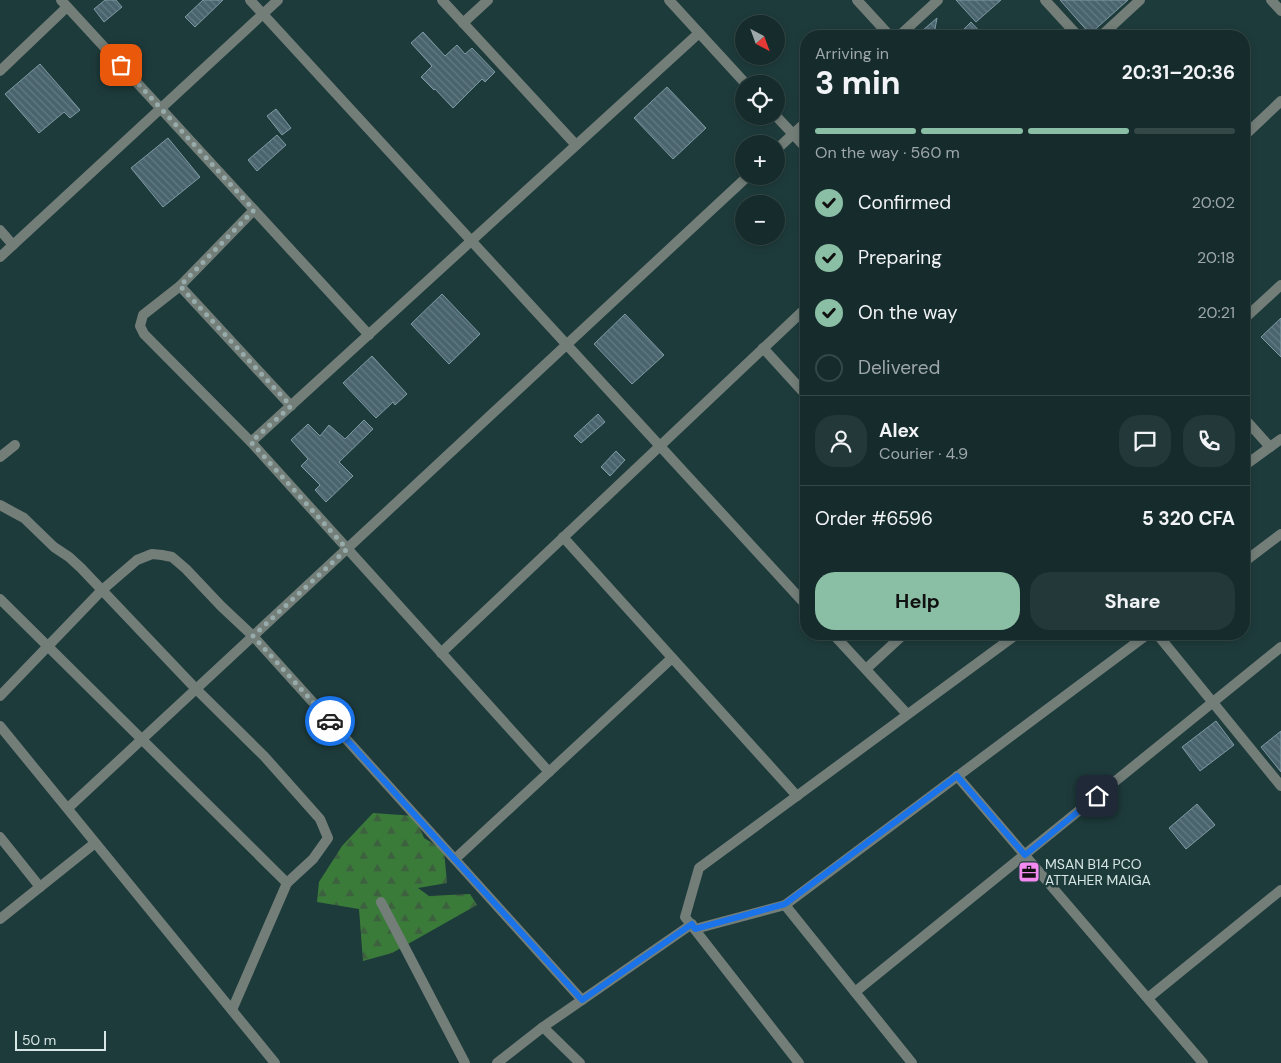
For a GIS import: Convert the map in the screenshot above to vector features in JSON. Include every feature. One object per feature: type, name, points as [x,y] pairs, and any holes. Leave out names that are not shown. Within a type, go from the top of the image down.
[{"type":"street","points":[[250,0],[800,598]]},
{"type":"street","points":[[0,257],[278,0]]},
{"type":"street","points":[[442,0],[576,145]]},
{"type":"street","points":[[463,23],[488,0]]},
{"type":"street","points":[[669,0],[738,75]]},
{"type":"street","points":[[857,0],[884,30]]},
{"type":"street","points":[[906,30],[938,0]]},
{"type":"street","points":[[1045,0],[1072,30]]},
{"type":"street","points":[[1108,30],[1140,0]]},
{"type":"street","points":[[1271,0],[1281,11]]},
{"type":"street","points":[[0,71],[64,4],[369,335]]},
{"type":"street","points":[[251,442],[699,32]]},
{"type":"street","points":[[1250,130],[1281,101]]},
{"type":"street","points":[[784,125],[800,142]]},
{"type":"street","points":[[785,142],[800,128]]},
{"type":"street","points":[[68,808],[738,185]]},
{"type":"street","points":[[254,210],[180,286],[144,315],[140,326],[144,334],[251,442],[549,772]]},
{"type":"street","points":[[0,230],[13,245]]},
{"type":"street","points":[[1250,313],[1281,285]]},
{"type":"street","points":[[180,286],[291,406]]},
{"type":"street","points":[[441,653],[800,314]]},
{"type":"street","points":[[763,348],[800,388]]},
{"type":"street","points":[[1250,425],[1270,447]]},
{"type":"street","points":[[1250,462],[1281,439]]},
{"type":"street","points":[[0,458],[15,445]]},
{"type":"street","points":[[0,505],[24,518],[54,547],[75,563],[196,689],[264,756],[320,819],[328,838],[314,859],[287,883],[232,1010]]},
{"type":"street","points":[[1250,557],[1281,534]]},
{"type":"street","points":[[563,537],[796,796]]},
{"type":"street","points":[[0,696],[101,591],[136,560],[152,554],[172,557],[253,636],[582,1000]]},
{"type":"street","points":[[0,599],[287,883]]},
{"type":"street","points":[[839,640],[907,714]]},
{"type":"street","points":[[866,669],[897,640]]},
{"type":"street","points":[[799,1063],[685,916],[699,868],[1009,640]]},
{"type":"street","points":[[497,1063],[543,1027],[693,927],[785,904],[1140,640]]},
{"type":"street","points":[[1162,640],[1281,786]]},
{"type":"street","points":[[855,992],[1281,647]]},
{"type":"street","points":[[455,859],[672,658]]},
{"type":"street","points":[[0,726],[275,1063]]},
{"type":"street","points":[[957,776],[1203,1063]]},
{"type":"street","points":[[0,837],[40,887]]},
{"type":"street","points":[[0,919],[96,843]]},
{"type":"street","points":[[1148,998],[1281,890]]},
{"type":"street","points":[[381,902],[465,1063]]},
{"type":"street","points":[[785,904],[912,1063]]},
{"type":"street","points":[[543,1027],[580,1063]]},
{"type":"green space","points":[[373,813],[415,816],[424,838],[444,850],[447,883],[418,888],[429,896],[470,894],[477,905],[392,953],[363,961],[359,909],[317,902],[319,882],[342,846]]},
{"type":"building","points":[[105,0],[116,0],[122,7],[104,22],[94,9]]},
{"type":"building","points":[[203,0],[223,0],[195,27],[185,17]]},
{"type":"building","points":[[956,0],[1001,0],[976,22]]},
{"type":"building","points":[[1060,0],[1128,0],[1094,30],[1086,30]]},
{"type":"building","points":[[937,18],[935,29],[938,30],[923,30]]},
{"type":"building","points":[[971,22],[978,30],[963,30]]},
{"type":"building","points":[[423,32],[445,56],[457,45],[465,54],[472,48],[495,72],[485,82],[482,79],[453,108],[421,77],[432,66],[411,43]]},
{"type":"building","points":[[40,64],[80,110],[70,118],[64,112],[39,133],[5,94]]},
{"type":"building","points":[[667,87],[706,128],[673,159],[634,118]]},
{"type":"building","points":[[276,109],[291,128],[282,135],[267,116]]},
{"type":"building","points":[[277,135],[286,145],[257,171],[248,160]]},
{"type":"building","points":[[168,138],[200,177],[163,207],[131,168]]},
{"type":"building","points":[[442,294],[480,334],[449,364],[411,324]]},
{"type":"building","points":[[625,314],[664,355],[632,384],[594,344]]},
{"type":"building","points":[[1281,318],[1281,357],[1261,337]]},
{"type":"building","points":[[372,356],[407,394],[395,405],[393,402],[376,418],[343,383]]},
{"type":"building","points":[[598,414],[605,422],[581,443],[574,436]]},
{"type":"building","points":[[364,420],[373,429],[339,462],[353,476],[326,502],[315,490],[320,485],[301,466],[308,459],[291,440],[308,424],[320,436],[329,425],[345,439]]},
{"type":"building","points":[[616,451],[625,460],[610,476],[601,467]]},
{"type":"building","points":[[1216,721],[1234,745],[1200,771],[1182,747]]},
{"type":"building","points":[[1281,731],[1281,772],[1261,747]]},
{"type":"building","points":[[1197,804],[1215,825],[1186,849],[1169,828]]},
{"type":"way so far","points":[[121,65],[254,210],[180,286],[291,406],[251,442],[347,549],[253,636],[330,721]]},
{"type":"place","name":"MSAN B14 PCO ATTAHER MAIGA","points":[[1029,872]]},
{"type":"route","points":[[330,721],[582,1000],[692,924],[695,929],[785,904],[957,776],[1025,855],[1097,796]]}]
